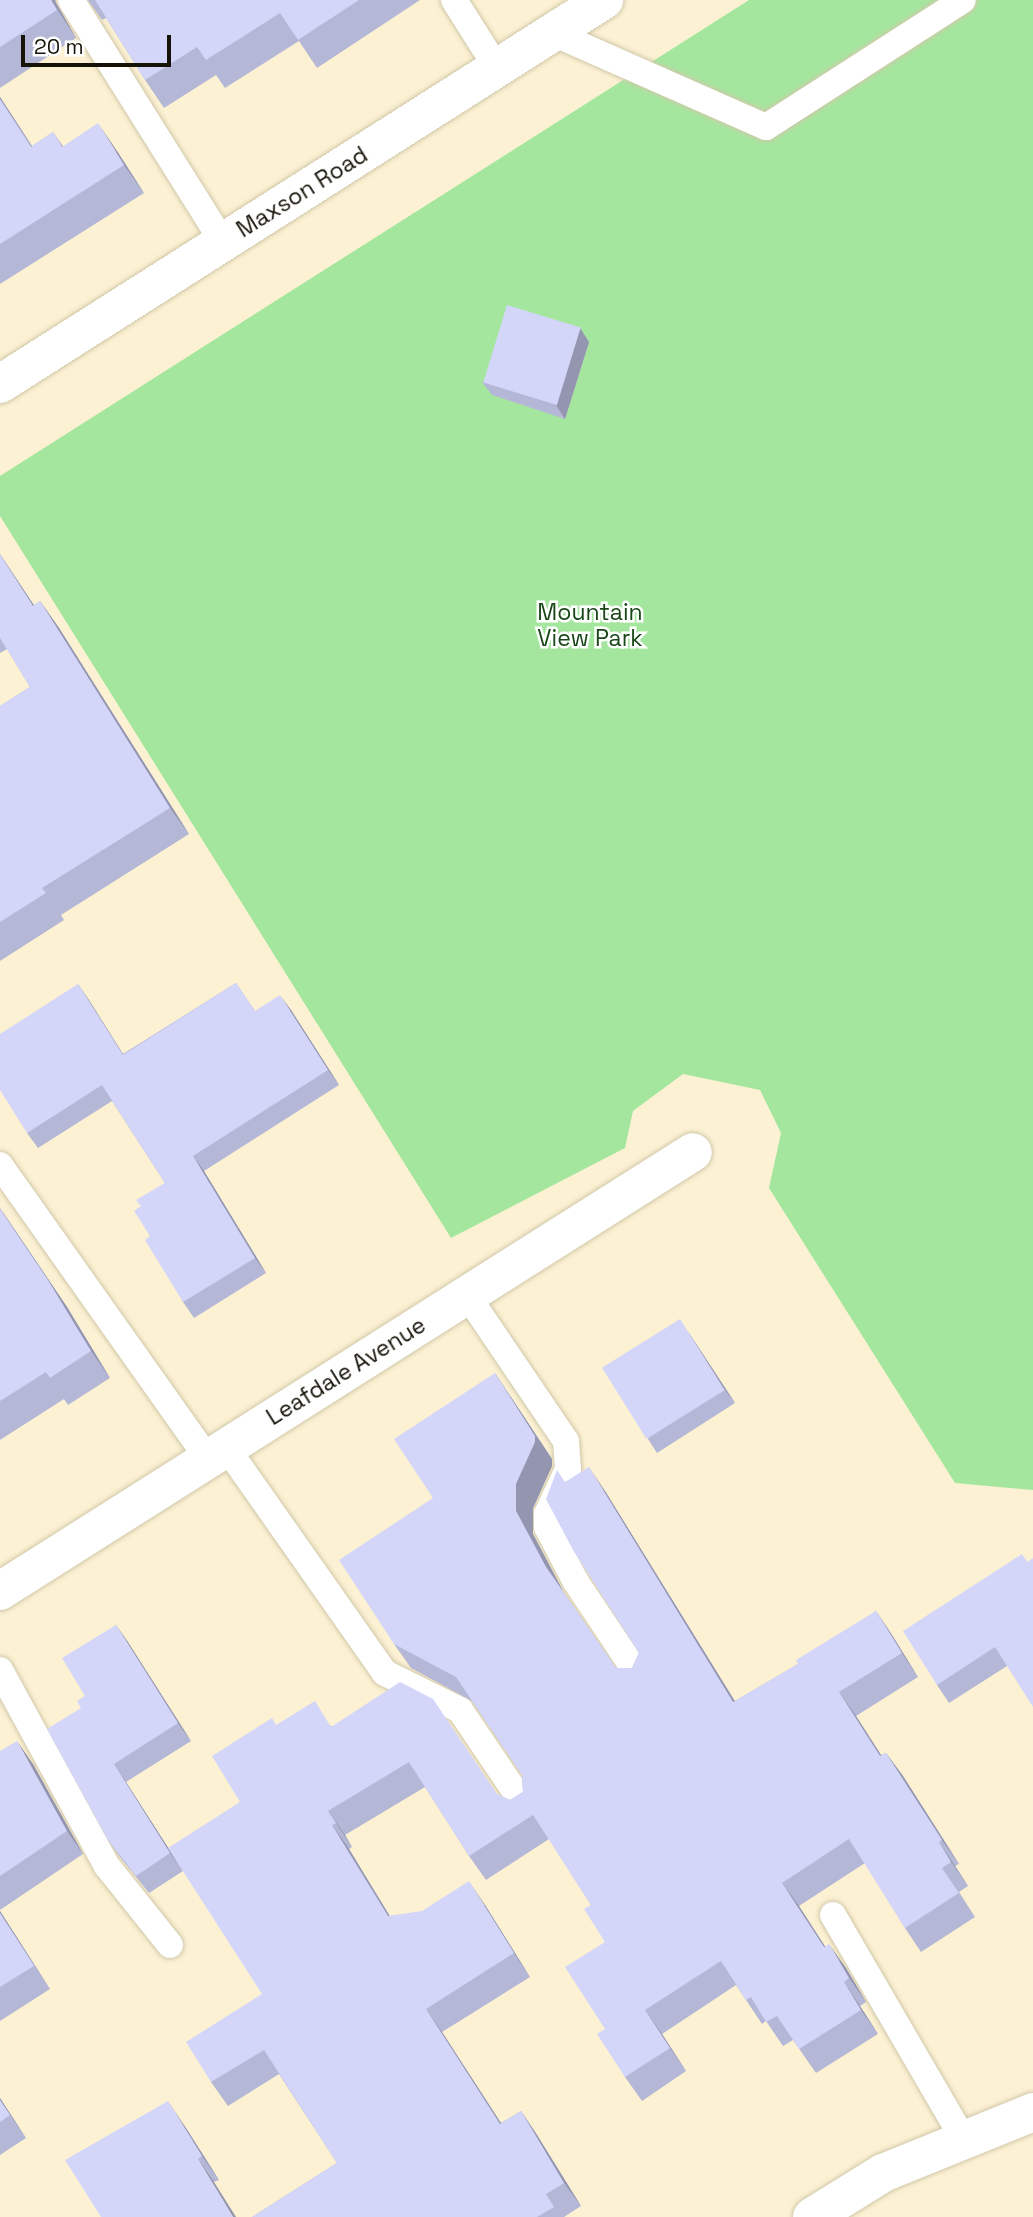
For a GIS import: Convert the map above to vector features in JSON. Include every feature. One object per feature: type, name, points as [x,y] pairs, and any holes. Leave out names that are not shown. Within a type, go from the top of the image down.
[{"type":"street","name":"Maxson Road","points":[[0,384],[604,0]]},
{"type":"street","name":"Leafdale Avenue","points":[[0,1591],[693,1152]]},
{"type":"street","points":[[813,2217],[883,2173],[962,2138],[1033,2112]]},
{"type":"lane","points":[[71,0],[223,242]]},
{"type":"lane","points":[[454,0],[497,68]]},
{"type":"lane","points":[[553,33],[766,127],[963,0]]},
{"type":"lane","points":[[0,1165],[385,1673],[460,1710],[526,1808]]},
{"type":"lane","points":[[467,1295],[566,1441],[568,1469],[547,1514],[547,1527],[576,1582],[640,1678]]},
{"type":"lane","points":[[0,1670],[107,1866],[170,1945]]},
{"type":"lane","points":[[833,1915],[962,2138]]},
{"type":"green space","name":"Mountain View Park","points":[[749,0],[1033,0],[1033,1490],[955,1483],[769,1188],[781,1133],[760,1090],[683,1074],[633,1111],[625,1148],[451,1238],[0,516],[0,476]]},
{"type":"building","points":[[0,0],[51,0],[57,10],[0,47]]},
{"type":"building","points":[[95,0],[359,0],[298,40],[280,13],[206,60],[197,47],[145,80]]},
{"type":"building","points":[[0,99],[31,147],[53,132],[62,147],[98,123],[124,165],[0,244]]},
{"type":"building","points":[[507,305],[581,328],[557,405],[483,382]]},
{"type":"building","points":[[0,555],[33,606],[40,601],[170,808],[42,888],[46,893],[0,922],[0,706],[30,687],[0,638]]},
{"type":"building","points":[[236,983],[255,1011],[280,995],[328,1070],[193,1156],[255,1258],[183,1302],[145,1240],[150,1236],[134,1211],[141,1206],[136,1200],[165,1183],[102,1085],[27,1133],[0,1090],[0,1034],[78,984],[123,1055]]},
{"type":"building","points":[[0,1209],[48,1280],[91,1351],[50,1378],[46,1372],[0,1401]]},
{"type":"building","points":[[680,1319],[725,1390],[646,1439],[602,1368]]},
{"type":"building","points":[[495,1373],[535,1436],[535,1442],[516,1484],[516,1511],[546,1567],[616,1668],[632,1668],[639,1653],[573,1550],[546,1499],[557,1470],[565,1482],[589,1467],[733,1702],[798,1664],[796,1660],[876,1611],[902,1653],[839,1692],[880,1756],[886,1753],[942,1840],[939,1842],[951,1862],[942,1868],[959,1893],[905,1928],[849,1839],[782,1883],[824,1947],[829,1944],[849,1978],[844,1982],[861,2010],[799,2049],[777,2016],[766,2022],[751,1997],[746,2000],[721,1961],[645,2010],[670,2048],[625,2077],[597,2034],[605,2029],[565,1967],[605,1942],[584,1909],[591,1905],[533,1815],[469,1856],[409,1762],[328,1811],[336,1823],[332,1825],[388,1916],[422,1911],[469,1881],[514,1953],[426,2009],[500,2124],[521,2111],[564,2183],[546,2194],[554,2207],[537,2217],[252,2217],[337,2163],[264,2050],[211,2082],[186,2042],[262,1994],[168,1848],[240,1802],[212,1756],[272,1718],[276,1725],[315,1701],[331,1727],[400,1682],[433,1699],[497,1794],[510,1800],[523,1792],[522,1775],[456,1677],[394,1644],[339,1560],[433,1498],[394,1439]]},
{"type":"building","points":[[1022,1554],[1027,1562],[1033,1558],[1033,1707],[995,1647],[937,1685],[903,1631]]},
{"type":"building","points":[[116,1625],[178,1723],[114,1764],[170,1853],[136,1876],[108,1840],[47,1729],[81,1708],[77,1701],[85,1696],[62,1658]]},
{"type":"building","points":[[17,1741],[67,1831],[0,1876],[0,1751]]},
{"type":"building","points":[[0,1913],[34,1966],[0,1987]]},
{"type":"building","points":[[0,2100],[10,2115],[0,2122]]},
{"type":"building","points":[[168,2101],[202,2156],[198,2159],[233,2217],[101,2217],[65,2160]]}]
